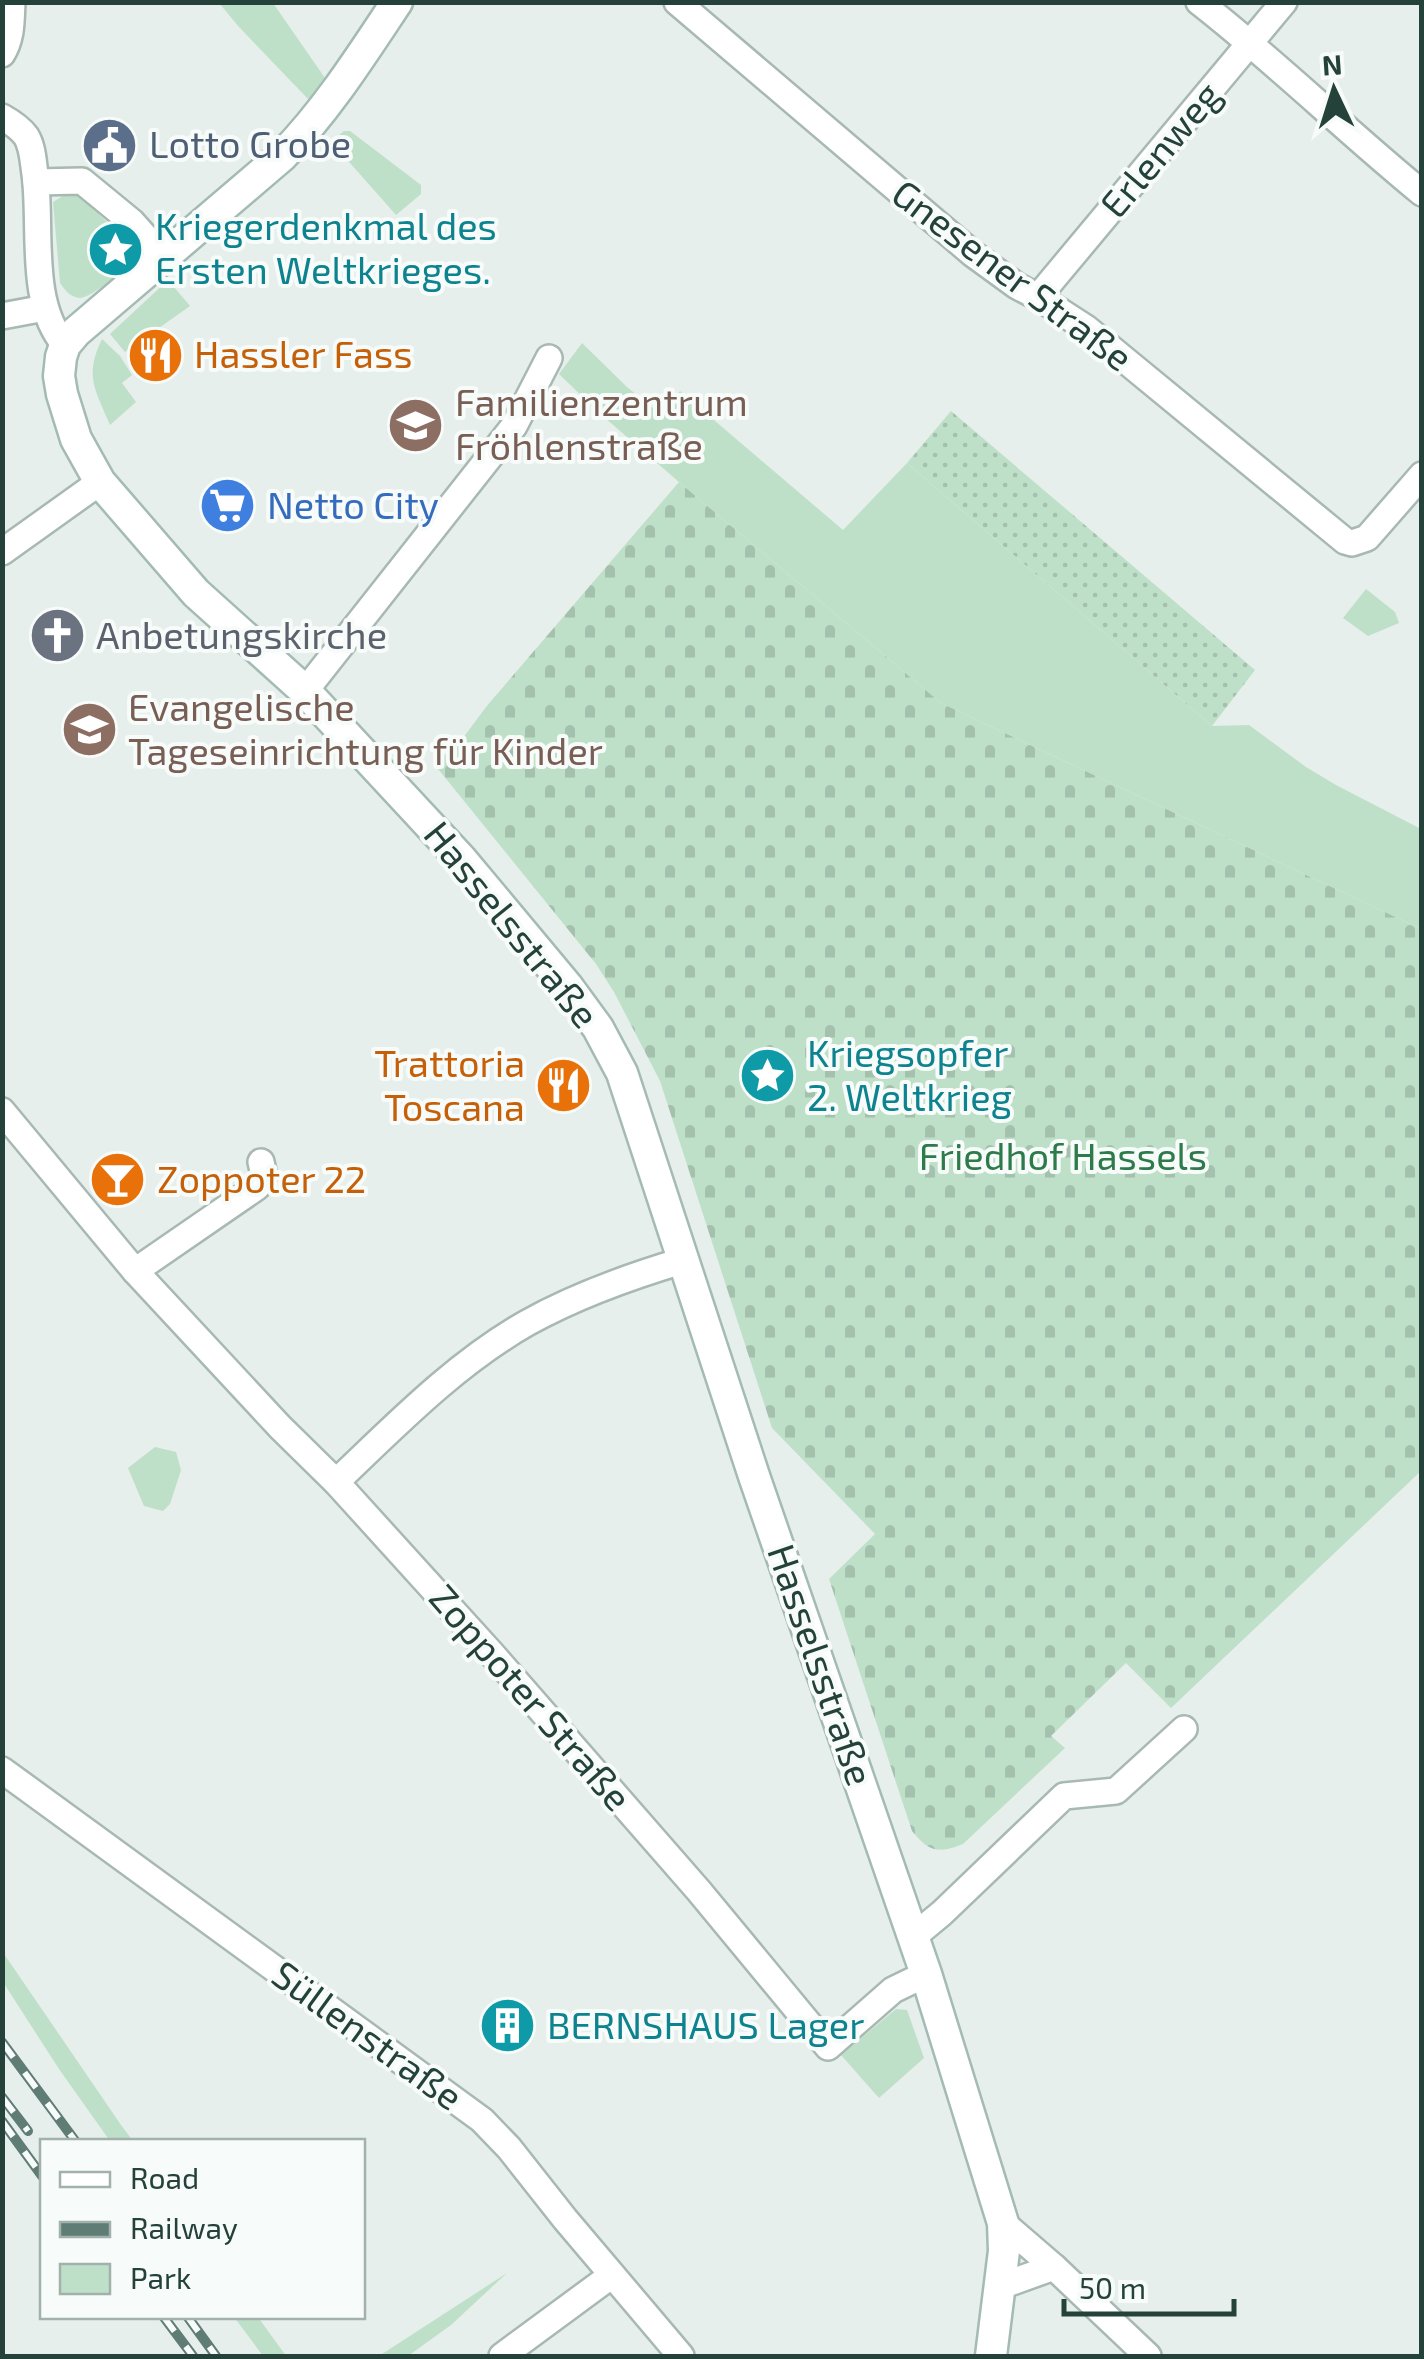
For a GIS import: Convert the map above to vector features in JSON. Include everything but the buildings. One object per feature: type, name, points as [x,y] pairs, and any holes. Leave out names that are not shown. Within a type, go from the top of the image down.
[{"type":"street","points":[[2,54],[12,26],[12,2]]},
{"type":"street","points":[[2,117],[24,134],[30,144],[45,308],[53,332],[65,345],[282,156],[330,103],[397,2]]},
{"type":"street","name":"Gnesener Straße","points":[[676,2],[973,254],[1086,328],[1339,536],[1352,542],[1368,538],[1422,475]]},
{"type":"street","points":[[1199,2],[1422,193]]},
{"type":"street","name":"Erlenweg","points":[[1038,297],[1284,2]]},
{"type":"street","points":[[36,182],[82,181],[132,222],[164,258]]},
{"type":"street","points":[[2,316],[45,308]]},
{"type":"street","name":"Hasselsstraße","points":[[65,345],[59,376],[62,394],[76,439],[100,482],[196,593],[305,690],[462,860],[568,987],[598,1028],[622,1072],[754,1476],[926,1974],[1003,2223],[1005,2242],[991,2356]]},
{"type":"street","points":[[305,690],[514,426],[550,358]]},
{"type":"street","points":[[2,552],[100,482]]},
{"type":"street","name":"Zoppoter Straße","points":[[2,1111],[135,1271],[336,1482],[492,1654],[699,1891],[828,2047],[892,1990],[926,1974]]},
{"type":"street","points":[[135,1271],[257,1187],[264,1175],[261,1162]]},
{"type":"street","points":[[336,1482],[419,1403],[525,1324],[583,1295],[685,1260]]},
{"type":"street","points":[[913,1937],[1064,1796],[1116,1791],[1184,1729]]},
{"type":"street","name":"Süllenstraße","points":[[2,1770],[482,2120],[682,2356]]},
{"type":"street","points":[[1003,2223],[1148,2356]]},
{"type":"street","points":[[1000,2286],[1054,2267]]},
{"type":"street","points":[[502,2356],[612,2275]]},
{"type":"green space","points":[[219,3],[273,3],[325,78],[309,100],[239,27]]},
{"type":"green space","points":[[350,131],[421,185],[421,194],[396,215],[335,146],[333,140]]},
{"type":"green space","points":[[66,194],[79,196],[130,243],[133,253],[116,276],[79,298],[60,283],[53,202]]},
{"type":"green space","points":[[168,280],[190,306],[125,352],[110,334]]},
{"type":"green space","points":[[102,339],[132,375],[122,383],[136,402],[110,425],[96,392],[93,373]]},
{"type":"green space","points":[[582,343],[660,414],[680,391],[843,530],[907,463],[1212,726],[1249,725],[1306,767],[1421,829],[1421,929],[941,703],[679,482],[559,374]]},
{"type":"green space","points":[[951,411],[1255,670],[1212,726],[907,463]]},
{"type":"green space","name":"Friedhof Hassels","points":[[679,482],[941,703],[1421,929],[1421,1471],[1171,1708],[1126,1663],[1051,1736],[1065,1748],[963,1844],[947,1849],[929,1847],[912,1831],[829,1579],[875,1534],[772,1428],[660,1081],[614,992],[596,964],[434,764],[460,742]]},
{"type":"green space","points":[[1366,589],[1395,612],[1399,623],[1368,636],[1343,618]]},
{"type":"green space","points":[[155,1447],[176,1452],[181,1470],[170,1504],[163,1511],[144,1506],[128,1468]]},
{"type":"green space","points":[[2,1951],[132,2139],[109,2139],[3,1982]]},
{"type":"green space","points":[[896,2009],[907,2010],[924,2058],[879,2098],[841,2055]]},
{"type":"green space","points":[[507,2273],[451,2325],[408,2356],[379,2356]]},
{"type":"green space","points":[[235,2319],[259,2319],[286,2356],[263,2356]]},
{"type":"railway","points":[[2,2042],[74,2139]]},
{"type":"railway","points":[[2,2097],[28,2131]]},
{"type":"railway","points":[[2,2121],[40,2173]]},
{"type":"railway","points":[[165,2319],[193,2356]]},
{"type":"railway","points":[[189,2319],[216,2356]]},
{"type":"place","name":"Lotto Grobe","points":[[110,145]]},
{"type":"place","name":"Kriegerdenkmal des Ersten Weltkrieges.","points":[[116,249]]},
{"type":"place","name":"Hassler Fass","points":[[155,355]]},
{"type":"place","name":"Familienzentrum Fröhlenstraße","points":[[416,425]]},
{"type":"place","name":"Netto City","points":[[228,506]]},
{"type":"place","name":"Anbetungskirche","points":[[57,636]]},
{"type":"place","name":"Evangelische Tageseinrichtung für Kinder","points":[[89,730]]},
{"type":"place","name":"Kriegsopfer 2. Weltkrieg","points":[[768,1076]]},
{"type":"place","name":"Trattoria Toscana","points":[[564,1086]]},
{"type":"place","name":"Zoppoter 22","points":[[118,1180]]},
{"type":"place","name":"BERNSHAUS Lager","points":[[508,2026]]}]
